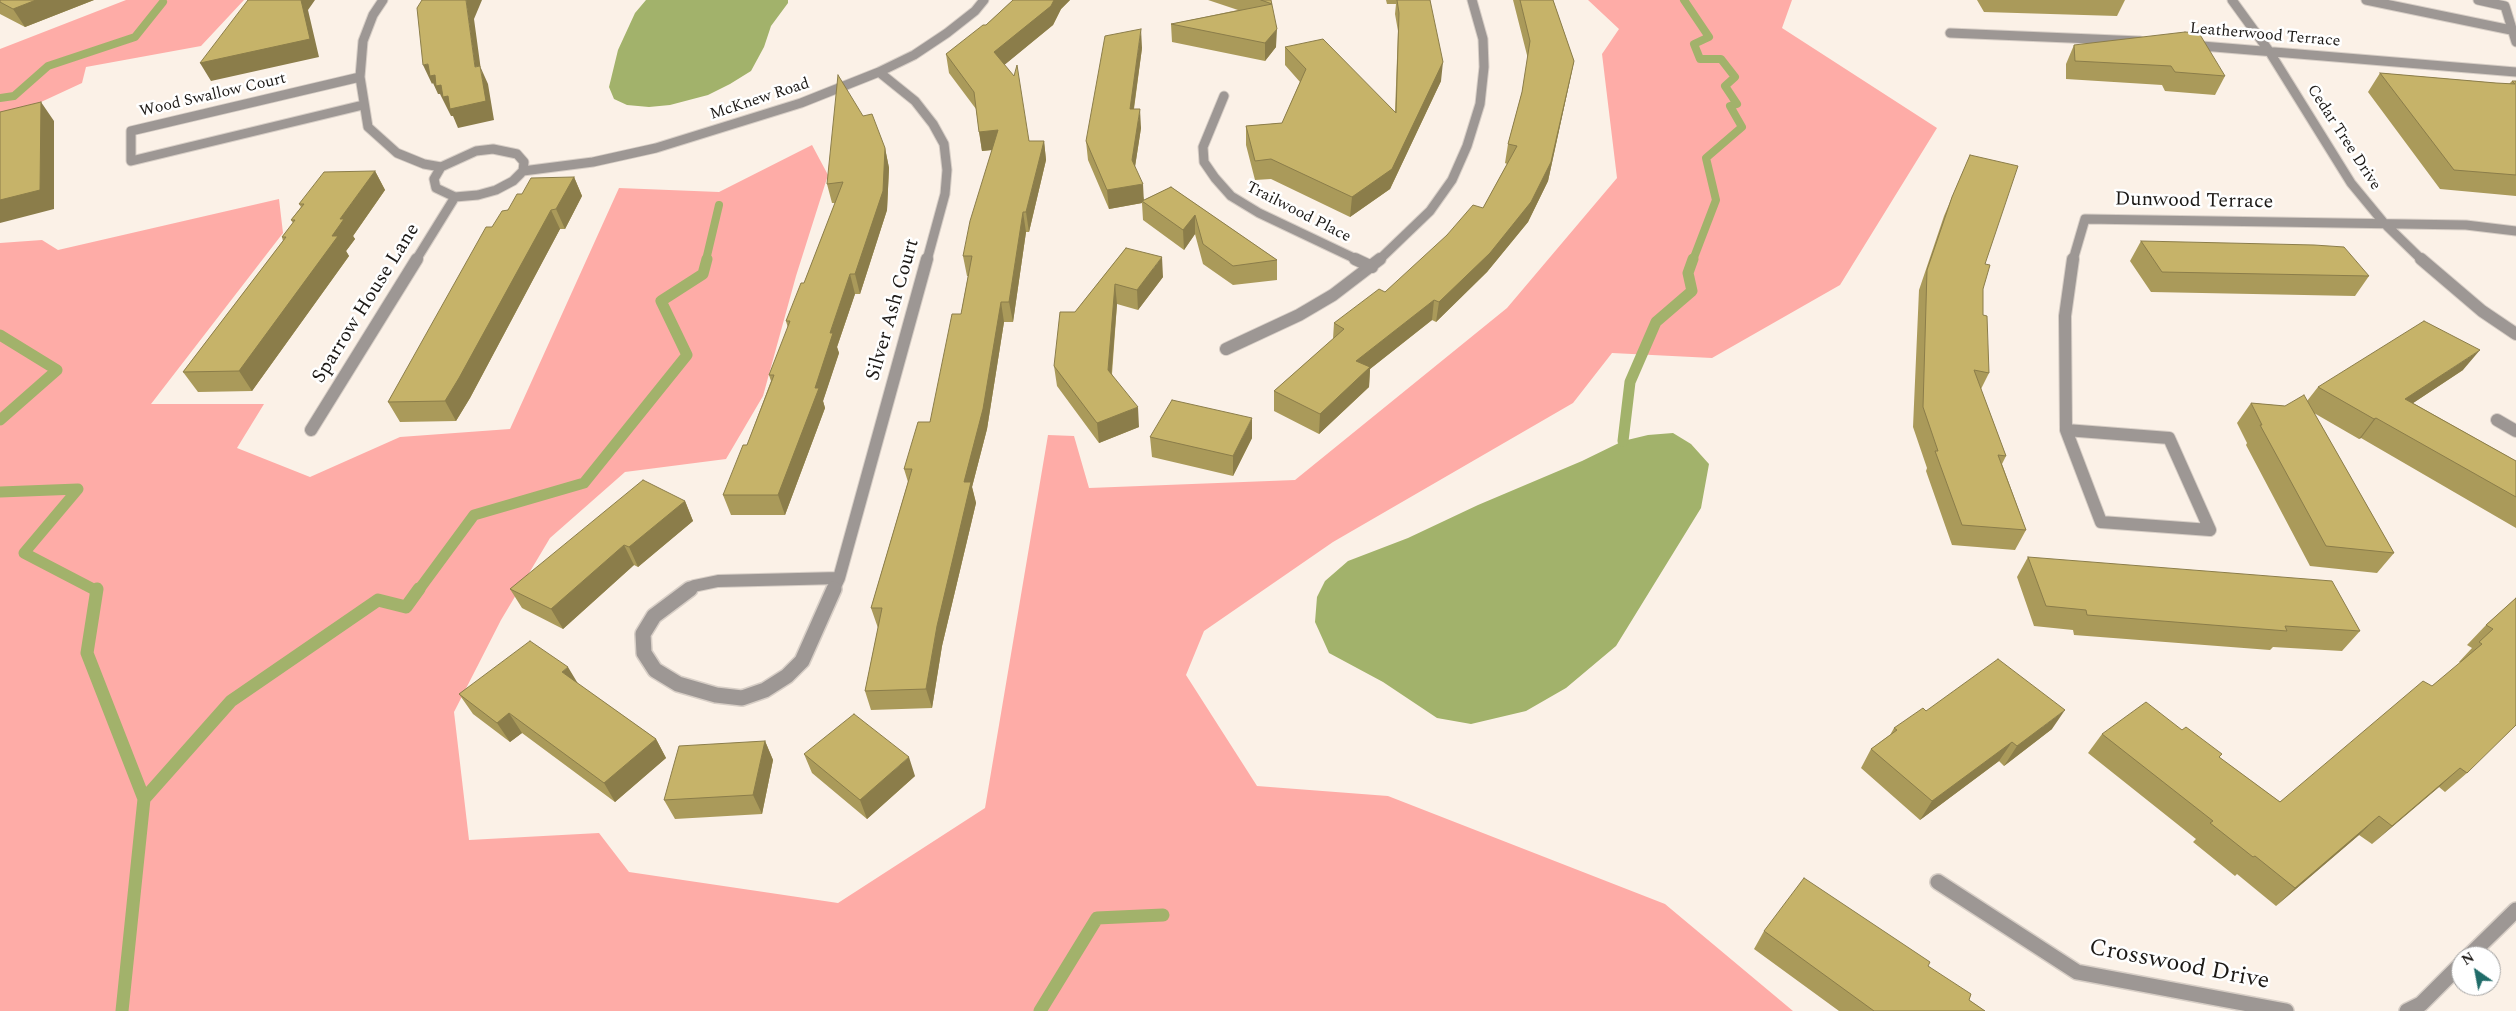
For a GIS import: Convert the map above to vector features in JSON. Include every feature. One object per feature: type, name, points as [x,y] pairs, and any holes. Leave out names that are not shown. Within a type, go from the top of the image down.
[{"type":"street","points":[[383,0],[373,16],[364,41],[360,77],[363,105],[368,126],[381,141],[397,153],[424,164],[441,167]]},
{"type":"street","name":"McKnew Road","points":[[523,171],[593,162],[656,148],[801,104],[879,72],[914,55],[975,11],[984,0]]},
{"type":"street","points":[[1226,349],[1333,296],[1372,267],[1430,211],[1452,180],[1467,146],[1480,104],[1484,67],[1483,40],[1472,0]]},
{"type":"street","name":"Cedar Tree Drive","points":[[2232,0],[2269,51],[2351,183],[2384,223],[2436,273],[2482,311],[2516,334]]},
{"type":"street","points":[[2366,0],[2511,30]]},
{"type":"street","points":[[2478,0],[2505,6],[2516,42]]},
{"type":"street","points":[[1950,33],[2147,41]]},
{"type":"street","name":"Leatherwood Terrace","points":[[2184,44],[2516,72]]},
{"type":"street","name":"Silver Ash Court","points":[[839,578],[718,580],[694,586],[654,616],[643,634],[644,653],[656,670],[678,684],[716,695],[742,698],[765,690],[788,676],[802,660],[839,578],[945,194],[947,178],[944,144],[933,124],[915,101],[879,72]]},
{"type":"street","name":"Wood Swallow Court","points":[[360,77],[131,131],[132,161],[363,105]]},
{"type":"street","name":"Trailwood Place","points":[[1224,96],[1203,147],[1204,162],[1215,178],[1231,196],[1259,213],[1372,267]]},
{"type":"street","points":[[493,149],[517,154],[524,162],[523,171],[513,181],[496,190],[478,195],[455,197],[436,188],[434,179],[441,167],[457,158],[476,151],[493,149]]},
{"type":"street","name":"Sparrow House Lane","points":[[311,430],[455,197]]},
{"type":"street","name":"Dunwood Terrace","points":[[2066,430],[2169,438],[2210,530],[2101,522],[2066,430],[2064,316],[2074,255],[2085,219],[2466,225],[2516,231]]},
{"type":"street","points":[[2497,420],[2516,431]]},
{"type":"street","name":"Crosswood Drive","points":[[1938,882],[1995,921],[2077,972],[2286,1011]]},
{"type":"street","points":[[2479,946],[2516,910]]},
{"type":"street","points":[[2407,1011],[2421,1004],[2451,974]]},
{"type":"shaded area","points":[[126,0],[244,0],[201,46],[86,67],[82,83],[0,121],[0,49]]},
{"type":"shaded area","points":[[646,0],[788,0],[788,3],[771,26],[764,47],[751,71],[708,95],[670,105],[649,107],[627,105],[614,99],[609,87],[618,50],[635,13]]},
{"type":"shaded area","points":[[1588,0],[1792,0],[1782,28],[1937,128],[1840,285],[1712,358],[1612,353],[1573,403],[1333,542],[1204,631],[1186,675],[1257,786],[1388,796],[1665,904],[1793,1011],[0,1011],[0,243],[42,240],[58,250],[279,199],[283,233],[151,404],[264,404],[237,448],[310,477],[400,437],[510,429],[619,188],[719,192],[812,145],[828,175],[796,276],[763,396],[726,459],[625,472],[550,538],[501,620],[454,712],[469,840],[599,833],[629,872],[838,903],[985,808],[1048,435],[1074,436],[1089,488],[1295,480],[1507,308],[1617,178],[1602,54],[1619,29]]},
{"type":"shaded area","points":[[1673,433],[1691,444],[1709,464],[1701,508],[1616,646],[1566,688],[1526,711],[1471,724],[1437,718],[1383,682],[1329,653],[1315,622],[1317,597],[1325,581],[1348,561],[1408,538],[1623,441],[1648,435]]},
{"type":"building","points":[[0,0],[36,0],[13,9],[0,2]]},
{"type":"building","points":[[248,0],[301,0],[310,39],[200,63]]},
{"type":"building","points":[[422,0],[466,0],[475,67],[480,66],[486,101],[450,109],[448,96],[443,97],[441,85],[436,86],[435,75],[430,76],[428,64],[423,65],[417,8]]},
{"type":"building","points":[[1013,0],[1054,0],[1051,6],[994,52],[1014,76],[1017,65],[1029,141],[1044,141],[1026,212],[1023,212],[1009,302],[1001,302],[983,409],[964,482],[971,482],[937,626],[926,689],[865,691],[882,608],[871,608],[912,469],[904,469],[918,422],[930,422],[952,314],[961,314],[972,256],[963,256],[970,221],[998,130],[979,132],[974,92],[946,54],[983,25],[986,25]]},
{"type":"building","points":[[1261,0],[1271,0],[1272,4]]},
{"type":"building","points":[[1397,0],[1430,0],[1443,62],[1392,169],[1352,197],[1271,159],[1255,161],[1246,126],[1282,123],[1306,69],[1285,47],[1323,39],[1396,113],[1399,13]]},
{"type":"building","points":[[1520,0],[1553,0],[1574,61],[1551,162],[1531,202],[1490,253],[1439,302],[1434,300],[1356,361],[1370,367],[1320,414],[1274,391],[1344,329],[1334,323],[1379,289],[1385,292],[1447,235],[1473,205],[1483,208],[1517,146],[1508,144],[1522,92],[1530,41]]},
{"type":"building","points":[[1272,4],[1277,29],[1265,43],[1171,24]]},
{"type":"building","points":[[1141,29],[1130,109],[1140,109],[1132,160],[1143,184],[1107,190],[1086,141],[1105,36]]},
{"type":"building","points":[[2185,32],[2199,33],[2225,76],[2175,72],[2171,66],[2075,61],[2074,45]]},
{"type":"building","points":[[2380,73],[2496,83],[2515,84],[2512,81],[2516,81],[2516,175],[2454,170]]},
{"type":"building","points":[[838,75],[863,116],[872,114],[885,148],[883,191],[855,274],[850,274],[830,333],[833,333],[815,388],[819,388],[778,495],[723,495],[743,445],[747,445],[774,375],[769,375],[790,321],[786,321],[801,283],[804,283],[843,182],[827,184]]},
{"type":"building","points":[[41,102],[40,190],[0,200],[0,112]]},
{"type":"building","points":[[1970,155],[2018,166],[1985,264],[1990,265],[1983,289],[1983,315],[1987,316],[1989,373],[1974,370],[2006,456],[1998,455],[2026,530],[1962,525],[1935,451],[1938,451],[1923,407],[1927,270],[1952,197]]},
{"type":"building","points":[[375,171],[340,219],[344,219],[332,236],[338,236],[239,371],[183,372],[286,237],[282,237],[295,220],[291,220],[304,204],[299,204],[324,172]]},
{"type":"building","points":[[574,177],[556,209],[551,210],[445,401],[388,402],[486,227],[492,227],[502,211],[508,210],[517,194],[522,194],[531,178]]},
{"type":"building","points":[[1171,187],[1277,260],[1233,266],[1203,244],[1195,215],[1183,230],[1142,201]]},
{"type":"building","points":[[2141,241],[2344,247],[2369,276],[2162,272]]},
{"type":"building","points":[[1126,248],[1162,257],[1137,290],[1115,284],[1108,370],[1138,407],[1097,423],[1054,366],[1060,312],[1075,312]]},
{"type":"building","points":[[2424,321],[2480,350],[2405,399],[2516,461],[2516,497],[2318,387]]},
{"type":"building","points":[[2304,395],[2394,553],[2326,546],[2260,425],[2262,425],[2251,403],[2285,406]]},
{"type":"building","points":[[1172,400],[1252,418],[1233,456],[1150,437]]},
{"type":"building","points":[[643,480],[685,501],[629,547],[624,545],[551,609],[510,589]]},
{"type":"building","points":[[2028,557],[2332,581],[2360,631],[2285,626],[2287,631],[2087,615],[2086,610],[2046,606]]},
{"type":"building","points":[[2516,598],[2516,725],[2467,773],[2460,768],[2392,826],[2379,816],[2295,888],[2210,823],[2213,821],[2102,734],[2146,702],[2182,730],[2186,727],[2222,754],[2219,757],[2280,802],[2423,681],[2432,686],[2482,644],[2479,642],[2493,629],[2486,625]]},
{"type":"building","points":[[530,641],[568,667],[562,672],[656,739],[604,783],[509,713],[497,723],[459,694]]},
{"type":"building","points":[[1998,659],[2065,710],[2017,746],[2012,742],[1932,801],[1871,749],[1897,730],[1894,728],[1923,708],[1926,711]]},
{"type":"building","points":[[854,714],[909,757],[860,800],[804,754]]},
{"type":"building","points":[[765,741],[753,795],[664,800],[679,746]]},
{"type":"building","points":[[1804,878],[1930,962],[1928,966],[1971,994],[1969,1000],[1985,1011],[1874,1011],[1764,931]]},
{"type":"waterway","points":[[1684,0],[1709,37],[1694,44],[1700,59],[1721,59],[1735,77],[1725,86],[1737,104],[1730,106],[1742,127],[1706,158],[1716,200],[1693,260]]},
{"type":"waterway","points":[[0,98],[14,96],[48,66],[135,37],[163,2]]},
{"type":"waterway","points":[[706,260],[719,205]]},
{"type":"waterway","points":[[418,591],[474,515],[584,483],[687,355],[661,301],[703,274],[707,259]]},
{"type":"waterway","points":[[1623,441],[1630,382],[1656,322],[1692,291],[1688,273],[1693,259]]},
{"type":"waterway","points":[[0,335],[57,370],[0,420]]},
{"type":"waterway","points":[[0,492],[78,489],[24,553],[97,591]]},
{"type":"waterway","points":[[144,799],[231,701],[378,600],[406,607],[419,589]]},
{"type":"waterway","points":[[97,591],[87,653],[144,799]]},
{"type":"waterway","points":[[122,1011],[144,799]]},
{"type":"waterway","points":[[1040,1011],[1097,918],[1163,915]]}]
